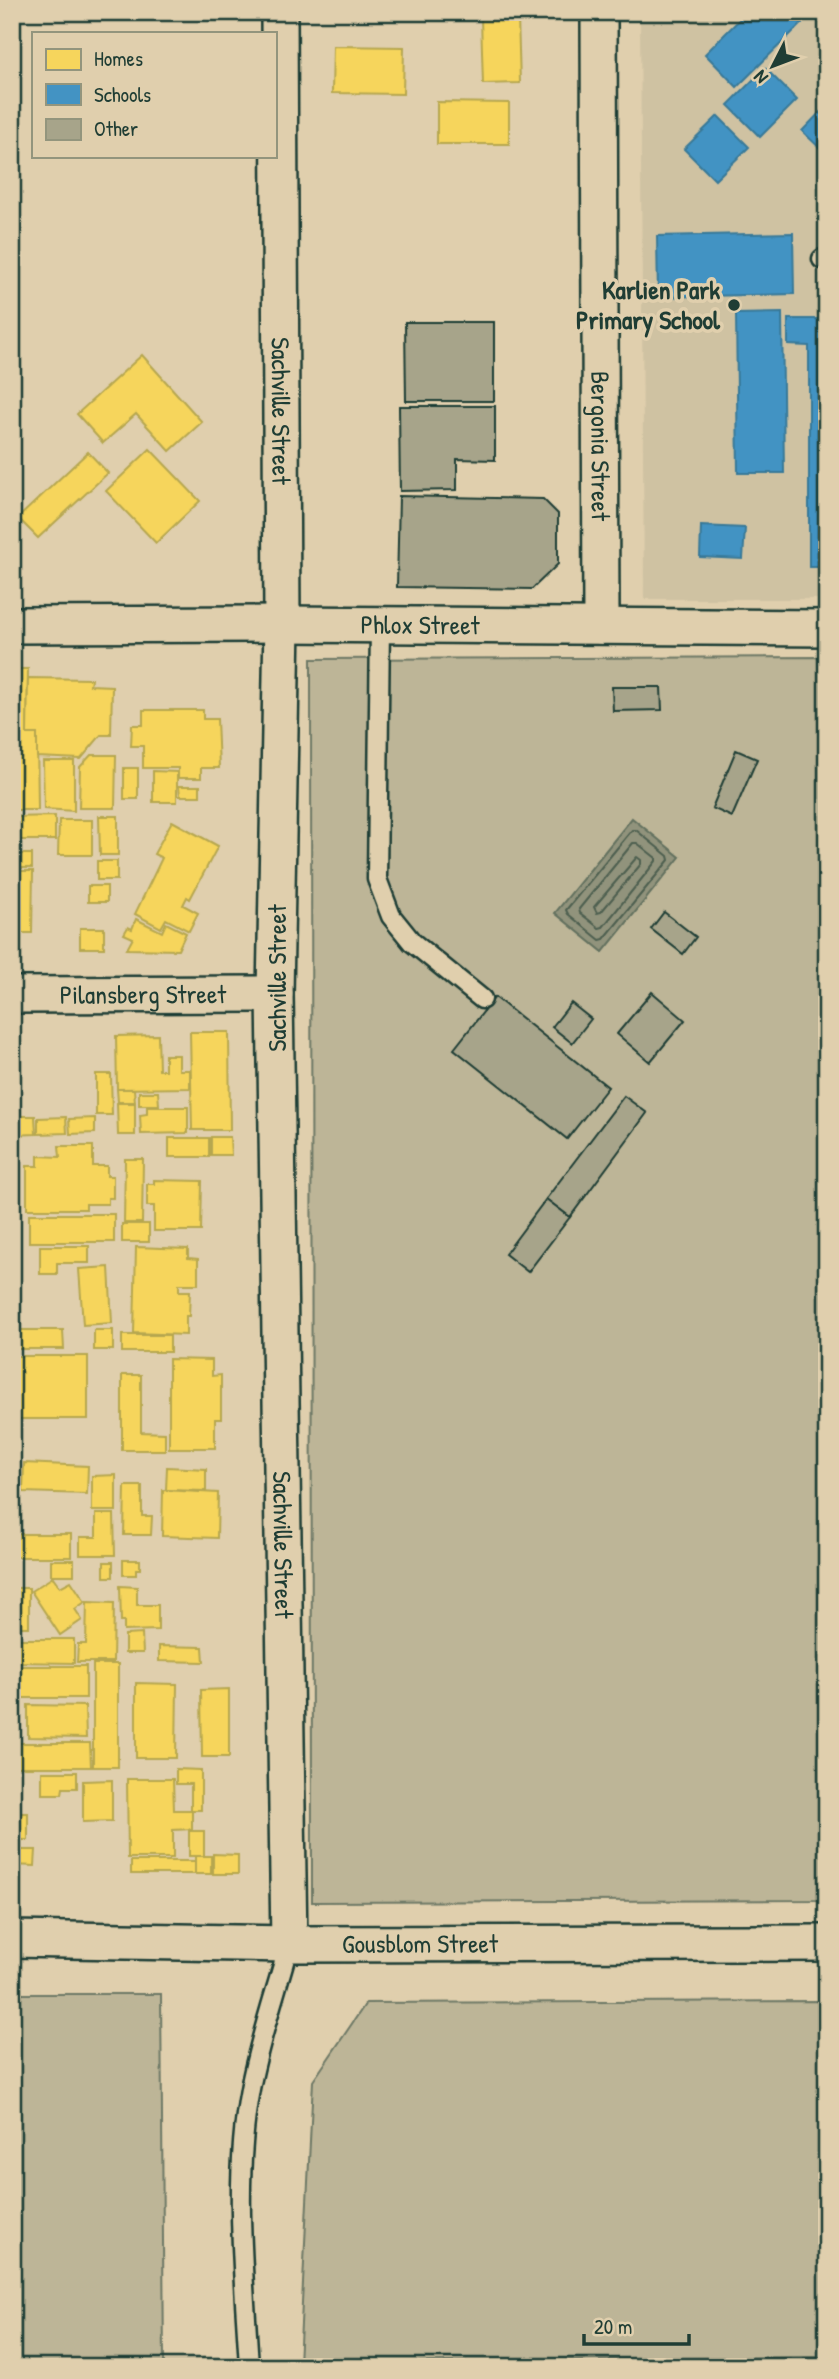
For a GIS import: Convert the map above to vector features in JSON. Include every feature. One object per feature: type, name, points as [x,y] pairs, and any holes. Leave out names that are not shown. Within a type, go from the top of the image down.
[{"type":"street","name":"Sachville Street","points":[[279,12],[282,624],[275,994],[289,1944]]},
{"type":"street","name":"Bergonia Street","points":[[599,12],[601,626]]},
{"type":"street","name":"Phlox Street","points":[[12,625],[827,628]]},
{"type":"street","name":"Pilansberg Street","points":[[12,995],[275,994]]},
{"type":"street","name":"Gousblom Street","points":[[12,1940],[289,1944],[827,1943]]},
{"type":"lane","points":[[380,625],[377,879],[391,916],[412,942],[482,999]]},
{"type":"lane","points":[[249,2367],[241,2213],[242,2155],[250,2088],[289,1944]]},
{"type":"shaded area","name":"Karlien Park Primary School","points":[[640,12],[827,12],[827,599],[644,599]]},
{"type":"shaded area","points":[[827,657],[827,1900],[312,1902],[311,659]]},
{"type":"shaded area","points":[[12,1994],[161,1994],[164,2364],[12,2365]]},
{"type":"shaded area","points":[[827,2001],[827,2357],[299,2364],[313,2081],[366,2003]]},
{"type":"shaded area","points":[[12,2357],[827,2357],[827,2367],[12,2367]]},
{"type":"water","points":[[632,818],[680,857],[603,952],[555,913]]},
{"type":"building: Homes","points":[[518,17],[520,83],[483,84],[481,18]]},
{"type":"building: Homes","points":[[333,46],[404,47],[403,94],[332,93]]},
{"type":"building: Homes","points":[[437,102],[509,103],[509,144],[437,144]]},
{"type":"building: Homes","points":[[142,355],[202,422],[170,451],[136,414],[103,443],[77,414]]},
{"type":"building: Homes","points":[[150,449],[200,501],[156,543],[106,491]]},
{"type":"building: Homes","points":[[88,452],[108,473],[38,538],[18,518]]},
{"type":"building: Homes","points":[[12,669],[28,669],[27,734],[37,734],[38,810],[12,810]]},
{"type":"building: Homes","points":[[28,678],[91,679],[90,685],[112,686],[111,735],[101,735],[81,759],[37,757],[37,734],[27,734]]},
{"type":"building: Homes","points":[[143,710],[203,710],[203,719],[217,719],[219,768],[201,768],[201,778],[178,778],[178,768],[143,768],[143,746],[131,746],[132,725],[143,725]]},
{"type":"building: Homes","points":[[91,755],[116,755],[115,808],[79,808],[80,767]]},
{"type":"building: Homes","points":[[43,761],[74,761],[74,811],[44,809]]},
{"type":"building: Homes","points":[[124,768],[138,768],[138,799],[124,799]]},
{"type":"building: Homes","points":[[153,771],[177,772],[177,802],[153,802]]},
{"type":"building: Homes","points":[[179,786],[200,786],[200,796],[180,796]]},
{"type":"building: Homes","points":[[55,816],[55,840],[12,840],[12,817]]},
{"type":"building: Homes","points":[[99,816],[118,816],[118,855],[100,855]]},
{"type":"building: Homes","points":[[59,820],[92,820],[92,855],[58,855]]},
{"type":"building: Homes","points":[[172,821],[218,846],[190,899],[187,897],[183,905],[198,913],[189,931],[166,919],[161,928],[135,914],[162,858],[154,854]]},
{"type":"building: Homes","points":[[14,854],[32,854],[32,868],[14,868]]},
{"type":"building: Homes","points":[[97,861],[117,861],[117,880],[97,880]]},
{"type":"building: Homes","points":[[14,871],[33,871],[32,933],[13,933]]},
{"type":"building: Homes","points":[[88,886],[107,886],[107,902],[88,902]]},
{"type":"building: Homes","points":[[136,919],[162,932],[166,923],[186,933],[178,950],[127,949],[133,938],[124,934],[128,927],[132,929]]},
{"type":"building: Homes","points":[[80,928],[104,928],[104,948],[80,948]]},
{"type":"building: Homes","points":[[190,1032],[229,1032],[230,1130],[192,1130]]},
{"type":"building: Homes","points":[[158,1035],[159,1070],[165,1070],[165,1055],[179,1055],[179,1070],[190,1070],[190,1088],[117,1089],[116,1036]]},
{"type":"building: Homes","points":[[96,1074],[111,1074],[112,1115],[96,1115]]},
{"type":"building: Homes","points":[[117,1089],[134,1089],[135,1102],[118,1102]]},
{"type":"building: Homes","points":[[139,1092],[158,1092],[159,1105],[139,1105]]},
{"type":"building: Homes","points":[[117,1103],[135,1103],[135,1135],[118,1135]]},
{"type":"building: Homes","points":[[147,1107],[188,1107],[188,1133],[141,1134],[140,1115],[147,1114]]},
{"type":"building: Homes","points":[[12,1116],[35,1116],[36,1134],[12,1135]]},
{"type":"building: Homes","points":[[66,1117],[67,1133],[38,1134],[38,1118]]},
{"type":"building: Homes","points":[[95,1118],[95,1133],[70,1134],[69,1119]]},
{"type":"building: Homes","points":[[211,1137],[230,1137],[231,1155],[211,1155]]},
{"type":"building: Homes","points":[[169,1138],[209,1138],[209,1157],[169,1157]]},
{"type":"building: Homes","points":[[59,1146],[93,1146],[93,1166],[107,1166],[107,1176],[113,1176],[113,1198],[108,1198],[108,1204],[86,1204],[86,1209],[27,1209],[27,1166],[38,1166],[38,1156],[60,1157]]},
{"type":"building: Homes","points":[[125,1159],[143,1159],[142,1223],[124,1223]]},
{"type":"building: Homes","points":[[154,1180],[202,1181],[201,1231],[154,1231],[154,1206],[147,1206],[147,1184],[154,1184]]},
{"type":"building: Homes","points":[[29,1214],[114,1214],[114,1242],[29,1242]]},
{"type":"building: Homes","points":[[122,1224],[149,1224],[149,1242],[122,1242]]},
{"type":"building: Homes","points":[[40,1246],[89,1246],[89,1263],[57,1263],[57,1274],[40,1274]]},
{"type":"building: Homes","points":[[136,1247],[188,1249],[188,1258],[198,1259],[198,1284],[179,1284],[179,1291],[190,1291],[186,1335],[134,1333]]},
{"type":"building: Homes","points":[[109,1267],[112,1323],[83,1325],[79,1269]]},
{"type":"building: Homes","points":[[14,1330],[63,1330],[64,1349],[14,1349]]},
{"type":"building: Homes","points":[[94,1330],[113,1330],[113,1350],[94,1350]]},
{"type":"building: Homes","points":[[122,1335],[170,1335],[170,1352],[122,1352]]},
{"type":"building: Homes","points":[[12,1356],[88,1356],[88,1419],[12,1419]]},
{"type":"building: Homes","points":[[169,1359],[212,1360],[212,1376],[221,1375],[221,1419],[215,1419],[215,1448],[169,1448]]},
{"type":"building: Homes","points":[[122,1375],[141,1375],[141,1432],[165,1433],[165,1450],[122,1450]]},
{"type":"building: Homes","points":[[24,1463],[88,1466],[87,1494],[23,1492]]},
{"type":"building: Homes","points":[[167,1467],[206,1469],[206,1491],[166,1490]]},
{"type":"building: Homes","points":[[116,1475],[116,1511],[92,1511],[92,1476]]},
{"type":"building: Homes","points":[[125,1486],[142,1486],[142,1516],[152,1516],[151,1535],[124,1535]]},
{"type":"building: Homes","points":[[163,1490],[218,1493],[217,1538],[162,1536]]},
{"type":"building: Homes","points":[[96,1514],[114,1514],[115,1555],[80,1555],[80,1537],[96,1537]]},
{"type":"building: Homes","points":[[12,1534],[71,1534],[71,1557],[12,1557]]},
{"type":"building: Homes","points":[[51,1560],[74,1560],[74,1575],[51,1575]]},
{"type":"building: Homes","points":[[123,1560],[140,1560],[140,1569],[136,1569],[136,1575],[123,1575]]},
{"type":"building: Homes","points":[[104,1562],[113,1562],[113,1577],[104,1577]]},
{"type":"building: Homes","points":[[53,1577],[60,1587],[71,1581],[85,1602],[75,1609],[82,1620],[60,1635],[31,1591]]},
{"type":"building: Homes","points":[[120,1586],[137,1587],[137,1605],[158,1605],[158,1630],[124,1631],[124,1621],[121,1621]]},
{"type":"building: Homes","points":[[12,1588],[29,1588],[29,1627],[12,1627]]},
{"type":"building: Homes","points":[[87,1602],[114,1603],[113,1662],[77,1662],[78,1644],[86,1644]]},
{"type":"building: Homes","points":[[142,1634],[143,1653],[125,1653],[125,1635]]},
{"type":"building: Homes","points":[[12,1639],[74,1639],[74,1663],[12,1662]]},
{"type":"building: Homes","points":[[159,1646],[203,1647],[204,1662],[159,1661]]},
{"type":"building: Homes","points":[[93,1664],[118,1664],[118,1767],[93,1767]]},
{"type":"building: Homes","points":[[12,1666],[86,1666],[86,1698],[12,1698]]},
{"type":"building: Homes","points":[[136,1683],[177,1684],[176,1758],[136,1758]]},
{"type":"building: Homes","points":[[229,1689],[229,1757],[202,1757],[201,1690]]},
{"type":"building: Homes","points":[[28,1705],[85,1706],[86,1738],[28,1737]]},
{"type":"building: Homes","points":[[12,1743],[90,1743],[91,1767],[12,1767]]},
{"type":"building: Homes","points":[[176,1769],[201,1770],[201,1810],[191,1810],[191,1784],[176,1784]]},
{"type":"building: Homes","points":[[42,1772],[77,1772],[77,1788],[63,1788],[62,1794],[42,1794]]},
{"type":"building: Homes","points":[[127,1779],[173,1779],[174,1810],[192,1810],[192,1829],[173,1830],[173,1858],[128,1858]]},
{"type":"building: Homes","points":[[112,1780],[112,1821],[83,1822],[83,1781]]},
{"type":"building: Homes","points":[[12,1813],[28,1813],[28,1840],[12,1840]]},
{"type":"building: Homes","points":[[189,1831],[204,1831],[204,1856],[189,1856]]},
{"type":"building: Homes","points":[[12,1850],[36,1850],[35,1866],[12,1865]]},
{"type":"building: Homes","points":[[213,1854],[238,1855],[238,1874],[213,1874]]},
{"type":"building: Homes","points":[[195,1856],[211,1856],[211,1874],[195,1874]]},
{"type":"building: Homes","points":[[131,1861],[195,1861],[195,1874],[131,1874]]},
{"type":"building: Schools","points":[[747,12],[802,12],[807,18],[737,87],[705,54]]},
{"type":"building: Schools","points":[[765,68],[797,100],[760,137],[728,105]]},
{"type":"building: Schools","points":[[827,105],[827,155],[802,131]]},
{"type":"building: Schools","points":[[718,116],[749,147],[715,180],[684,149]]},
{"type":"building: Schools","points":[[793,233],[794,294],[658,297],[657,236]]},
{"type":"building: Schools","points":[[782,313],[784,473],[738,473],[736,314]]},
{"type":"building: Schools","points":[[788,319],[827,319],[827,567],[809,567],[809,346],[788,345]]},
{"type":"building: Schools","points":[[701,526],[745,528],[743,559],[700,557]]},
{"type":"building: Other","points":[[405,322],[494,322],[494,401],[406,401]]},
{"type":"building: Other","points":[[399,406],[495,406],[495,460],[457,459],[457,490],[400,491]]},
{"type":"building: Other","points":[[399,496],[543,499],[558,514],[558,564],[532,589],[397,587]]},
{"type":"building: Other","points":[[612,687],[661,687],[662,710],[613,711]]},
{"type":"building: Other","points":[[736,750],[757,759],[732,817],[712,808]]},
{"type":"building: Other","points":[[664,912],[696,937],[683,954],[651,929]]},
{"type":"building: Other","points":[[652,992],[685,1020],[650,1062],[617,1034]]},
{"type":"building: Other","points":[[495,997],[608,1087],[567,1139],[454,1049]]},
{"type":"building: Other","points":[[571,1003],[591,1019],[572,1043],[552,1027]]},
{"type":"building: Other","points":[[624,1096],[647,1113],[570,1217],[546,1199]]},
{"type":"building: Other","points":[[546,1199],[570,1217],[528,1272],[505,1254]]},
{"type":"place","name":"Karlien Park Primary School","points":[[734,305]]}]
